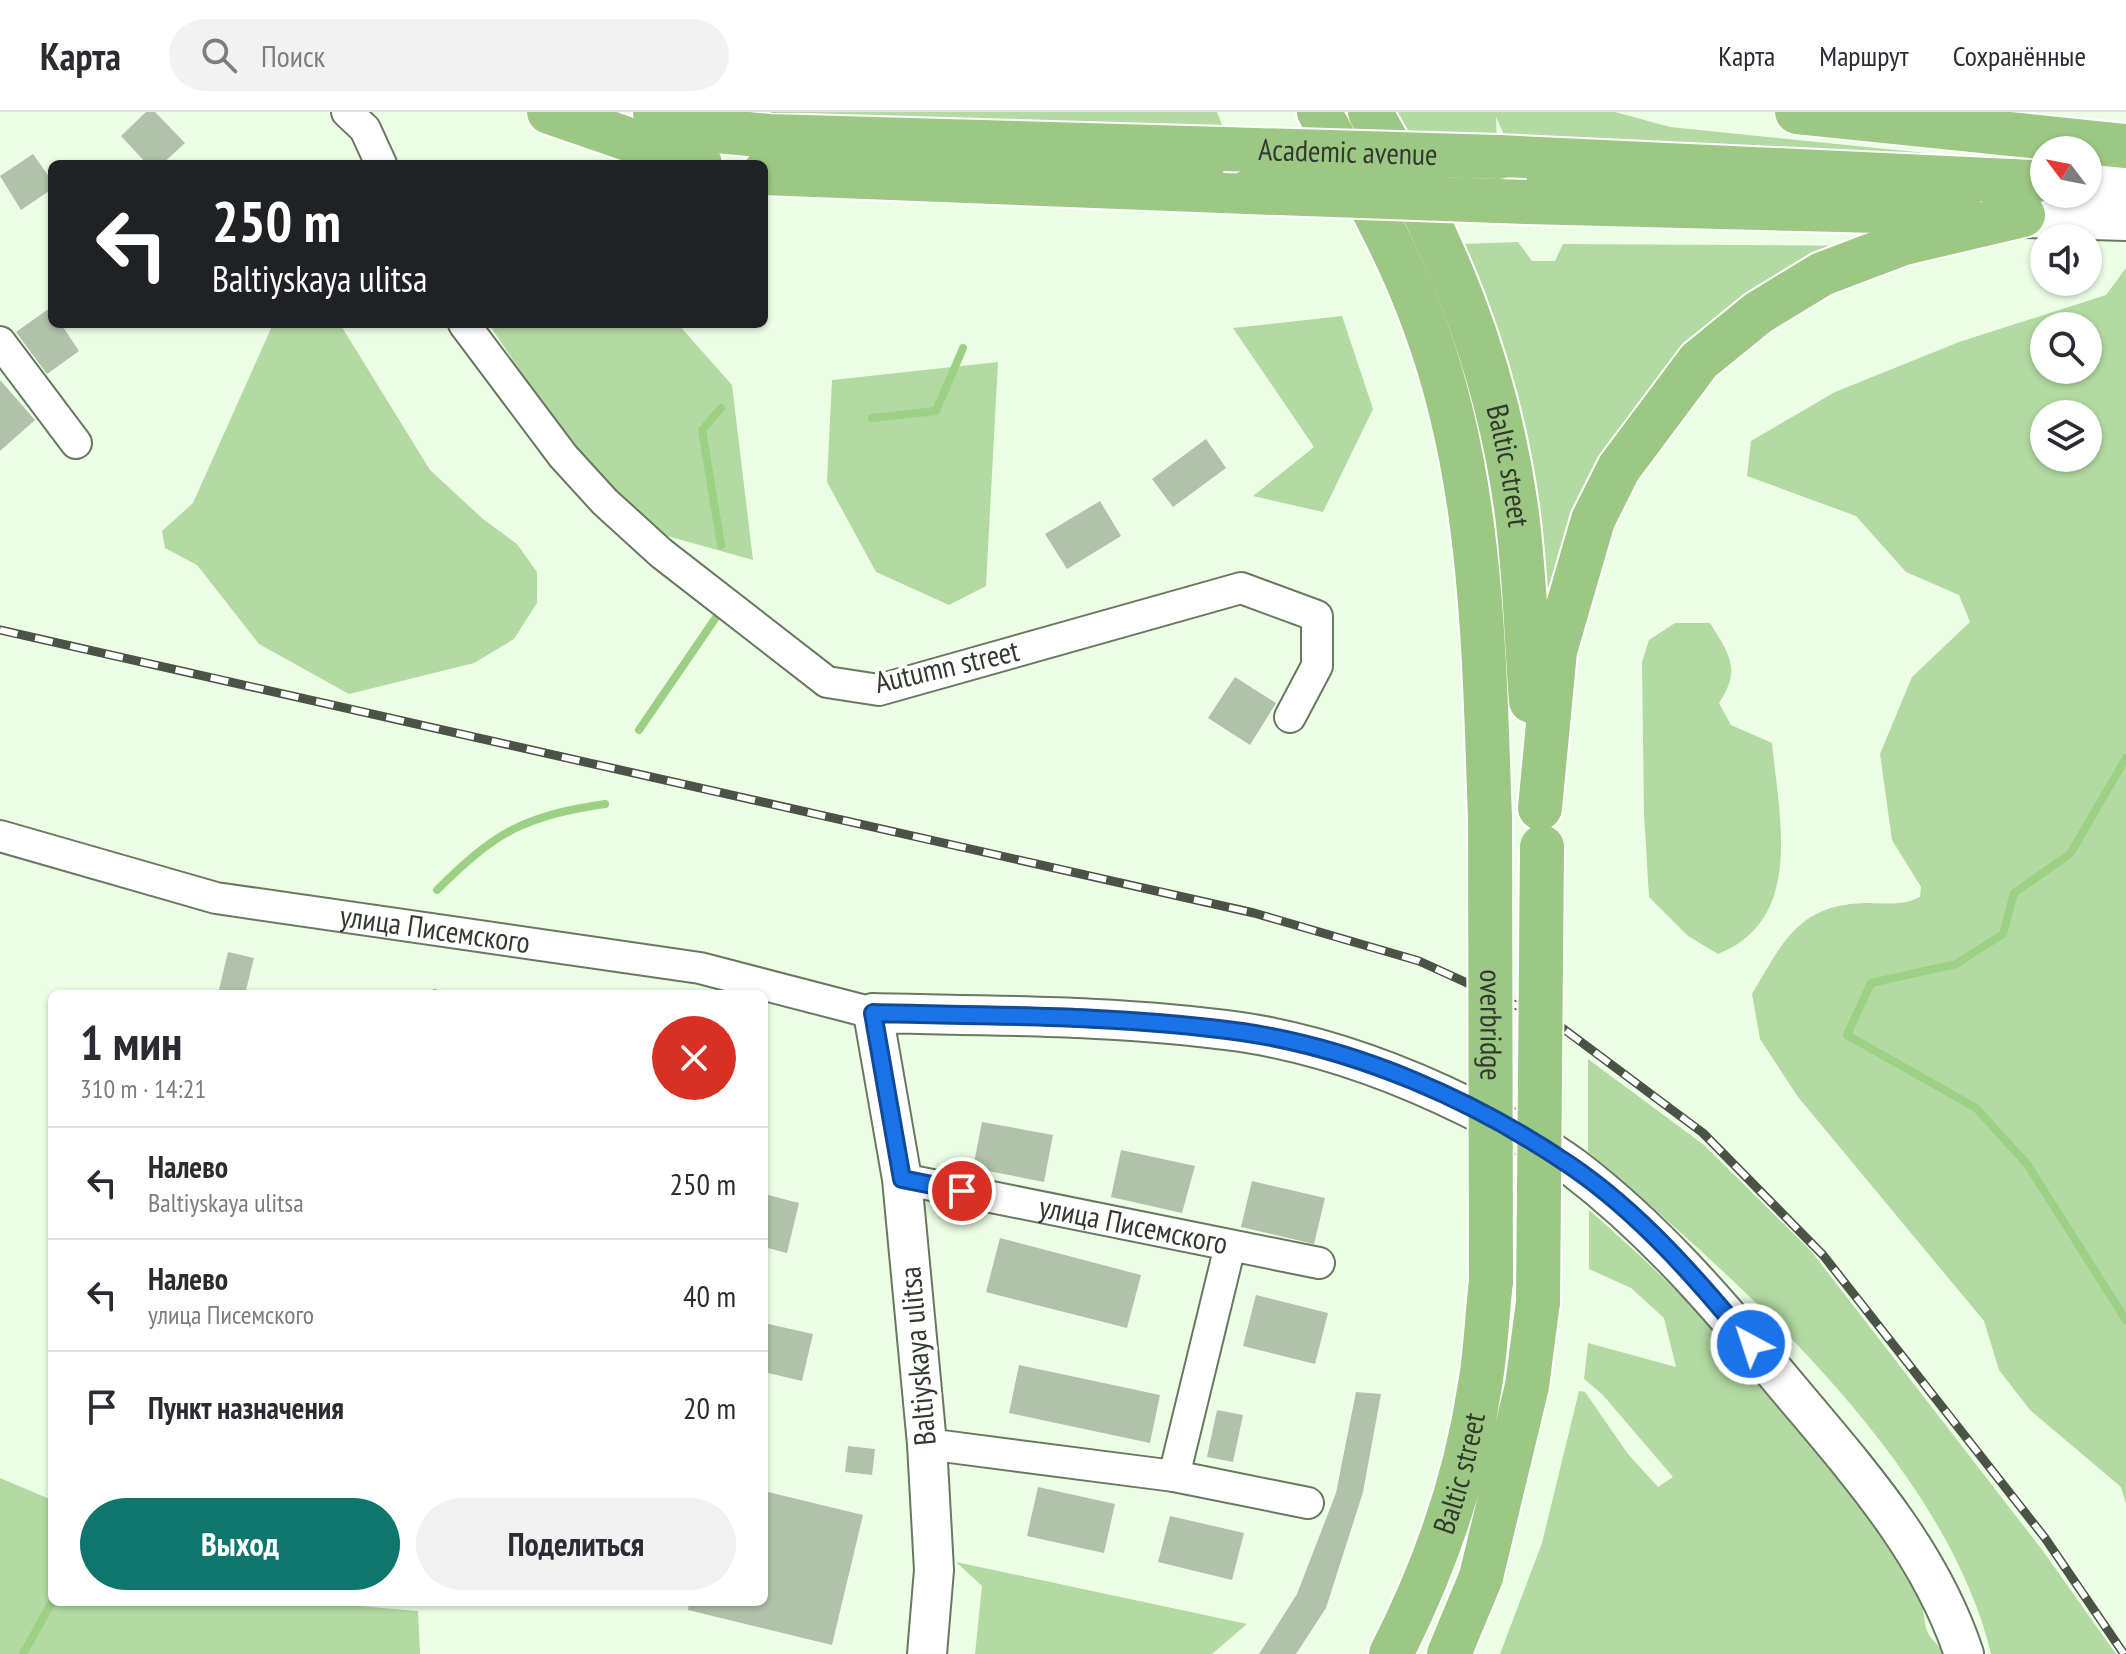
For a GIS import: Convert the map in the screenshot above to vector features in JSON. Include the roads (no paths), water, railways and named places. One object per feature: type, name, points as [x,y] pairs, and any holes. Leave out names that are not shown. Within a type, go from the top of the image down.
[{"type":"main road","points":[[549,112],[688,160]]},
{"type":"main road","name":"Academic avenue","points":[[655,112],[706,130],[769,136],[1499,157],[2030,193]]},
{"type":"main road","name":"Baltic street","points":[[1319,112],[1396,252],[1443,381],[1470,509],[1484,645],[1490,819]]},
{"type":"main road","name":"Baltic street","points":[[1370,112],[1417,191],[1442,246],[1468,313],[1499,423],[1516,507],[1541,827]]},
{"type":"main road","points":[[1797,112],[2126,146]]},
{"type":"main road","name":"Academic avenue","points":[[768,173],[1526,202],[2030,193]]},
{"type":"main road","points":[[2102,184],[2126,185]]},
{"type":"main road","points":[[1541,827],[1555,651],[1593,520],[1619,468],[1699,361],[1758,313],[1822,274],[2030,194]]},
{"type":"main road","name":"Academic avenue","points":[[2089,208],[2126,218]]},
{"type":"main road","name":"overbridge","points":[[1490,819],[1491,1281]]},
{"type":"main road","name":"overbridge","points":[[1538,1302],[1541,827]]},
{"type":"main road","name":"Baltic street","points":[[1391,1654],[1435,1559],[1461,1476],[1480,1385],[1491,1281]]},
{"type":"main road","name":"Baltic street","points":[[1449,1654],[1481,1577],[1527,1386],[1538,1302]]},
{"type":"street","points":[[347,112],[365,129],[379,160]]},
{"type":"street","name":"Autumn street","points":[[467,328],[563,456],[605,502],[661,553],[827,682],[879,690],[1241,588],[1317,616],[1317,666],[1290,717]]},
{"type":"street","points":[[0,342],[76,443]]},
{"type":"street","name":"улица Писемского","points":[[0,836],[216,898],[700,968],[873,1013]]},
{"type":"street","points":[[873,1013],[1072,1018],[1243,1032],[1336,1054],[1410,1079],[1507,1126],[1573,1167],[1693,1274],[1868,1483],[1922,1558],[1954,1623],[1964,1654]]},
{"type":"street","name":"Baltiyskaya ulitsa","points":[[873,1013],[902,1179],[927,1444],[934,1570],[927,1654]]},
{"type":"street","name":"улица Писемского","points":[[902,1179],[1319,1263]]},
{"type":"street","points":[[1174,1476],[1230,1246]]},
{"type":"street","points":[[927,1444],[1174,1476],[1308,1503]]},
{"type":"waterway","points":[[872,418],[936,411],[963,348]]},
{"type":"waterway","points":[[721,408],[702,430],[721,545]]},
{"type":"waterway","points":[[639,730],[717,616]]},
{"type":"waterway","points":[[2126,758],[2070,854],[2014,893],[2003,934],[1956,964],[1871,983],[1847,1035],[1976,1108],[2027,1164],[2126,1320]]},
{"type":"waterway","points":[[437,890],[476,854],[512,830],[553,814],[605,804]]},
{"type":"waterway","points":[[23,1654],[50,1606]]},
{"type":"railway","points":[[0,630],[1254,913],[1419,961],[1557,1024],[1703,1133],[1823,1255],[2045,1538],[2124,1654]]}]
